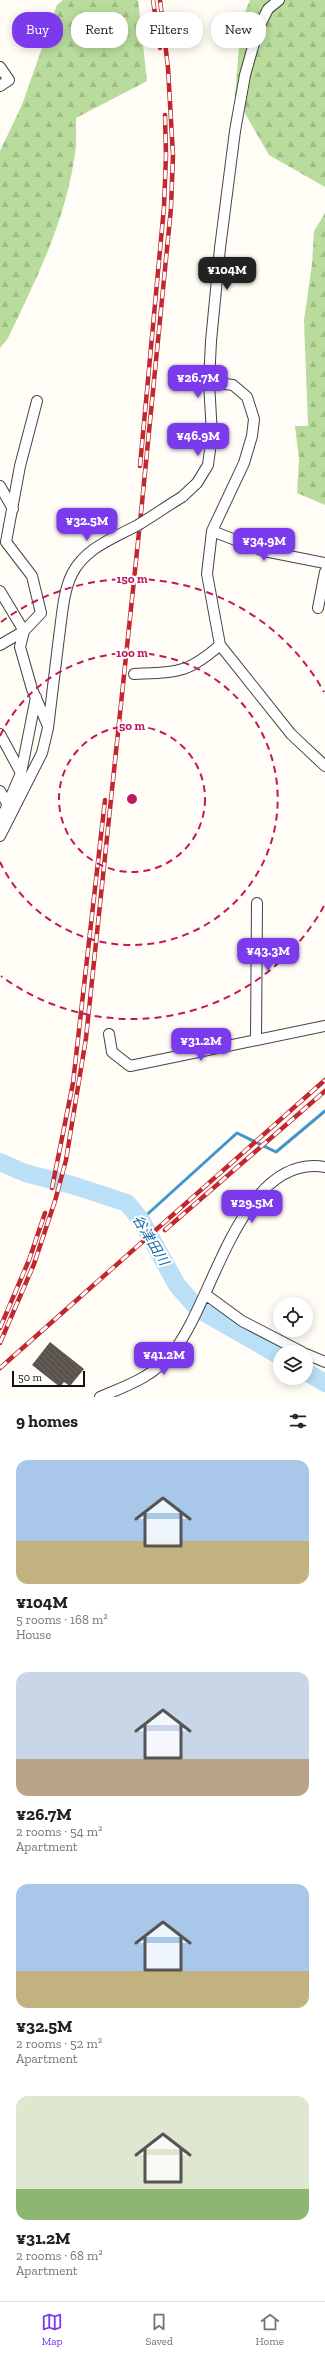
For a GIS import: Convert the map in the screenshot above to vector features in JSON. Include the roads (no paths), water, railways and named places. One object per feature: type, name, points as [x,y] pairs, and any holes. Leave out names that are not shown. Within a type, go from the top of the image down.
[{"type":"street","points":[[0,836],[38,765],[48,728],[59,637],[68,587],[72,575],[81,560],[102,544],[139,525],[182,497],[197,483],[208,465],[212,435],[209,382],[220,241],[243,89],[258,29],[268,9],[279,0]]},
{"type":"street","points":[[0,67],[9,80],[0,86]]},
{"type":"street","points":[[209,382],[233,385],[238,389],[247,397],[254,419],[252,436],[244,463],[212,531],[207,574],[220,645],[291,734],[325,766]]},
{"type":"street","points":[[0,645],[24,631],[41,613],[32,576],[6,542],[20,466],[37,401]]},
{"type":"street","points":[[0,486],[13,509]]},
{"type":"street","points":[[212,531],[264,551],[325,563]]},
{"type":"street","points":[[318,608],[325,572]]},
{"type":"street","points":[[0,591],[24,631],[20,647],[36,697],[48,728]]},
{"type":"street","points":[[134,674],[186,669],[201,662],[220,645]]},
{"type":"street","points":[[0,822],[21,774],[36,697]]},
{"type":"street","points":[[0,734],[21,774]]},
{"type":"street","points":[[0,791],[8,805]]},
{"type":"street","points":[[256,1040],[257,903]]},
{"type":"street","points":[[109,1034],[112,1052],[130,1066],[325,1026]]},
{"type":"street","points":[[100,1397],[140,1381],[161,1364],[187,1332],[246,1211],[271,1182],[300,1168],[325,1167]]},
{"type":"street","points":[[204,1298],[242,1321],[288,1345]]},
{"type":"street","points":[[313,1357],[325,1362]]},
{"type":"waterway","points":[[141,1220],[237,1133],[276,1152],[325,1111]]},
{"type":"waterway","name":"谷津田川","points":[[0,1162],[25,1173],[72,1185],[127,1203],[141,1220],[177,1285],[198,1309],[273,1352]]},
{"type":"waterway","name":"谷津田川","points":[[313,1376],[325,1383]]},
{"type":"railway","points":[[153,0],[155,12]]},
{"type":"railway","points":[[0,1343],[34,1264],[55,1201],[66,1160],[86,1038],[141,513],[171,208],[173,155],[168,68],[160,0]]},
{"type":"railway","points":[[140,466],[164,207],[166,155],[165,115]]},
{"type":"railway","points":[[52,1188],[73,1083],[105,800]]},
{"type":"railway","points":[[0,1368],[325,1080]]},
{"type":"railway","points":[[165,1230],[325,1091]]},
{"type":"railway","points":[[0,1328],[29,1260],[45,1213]]}]
